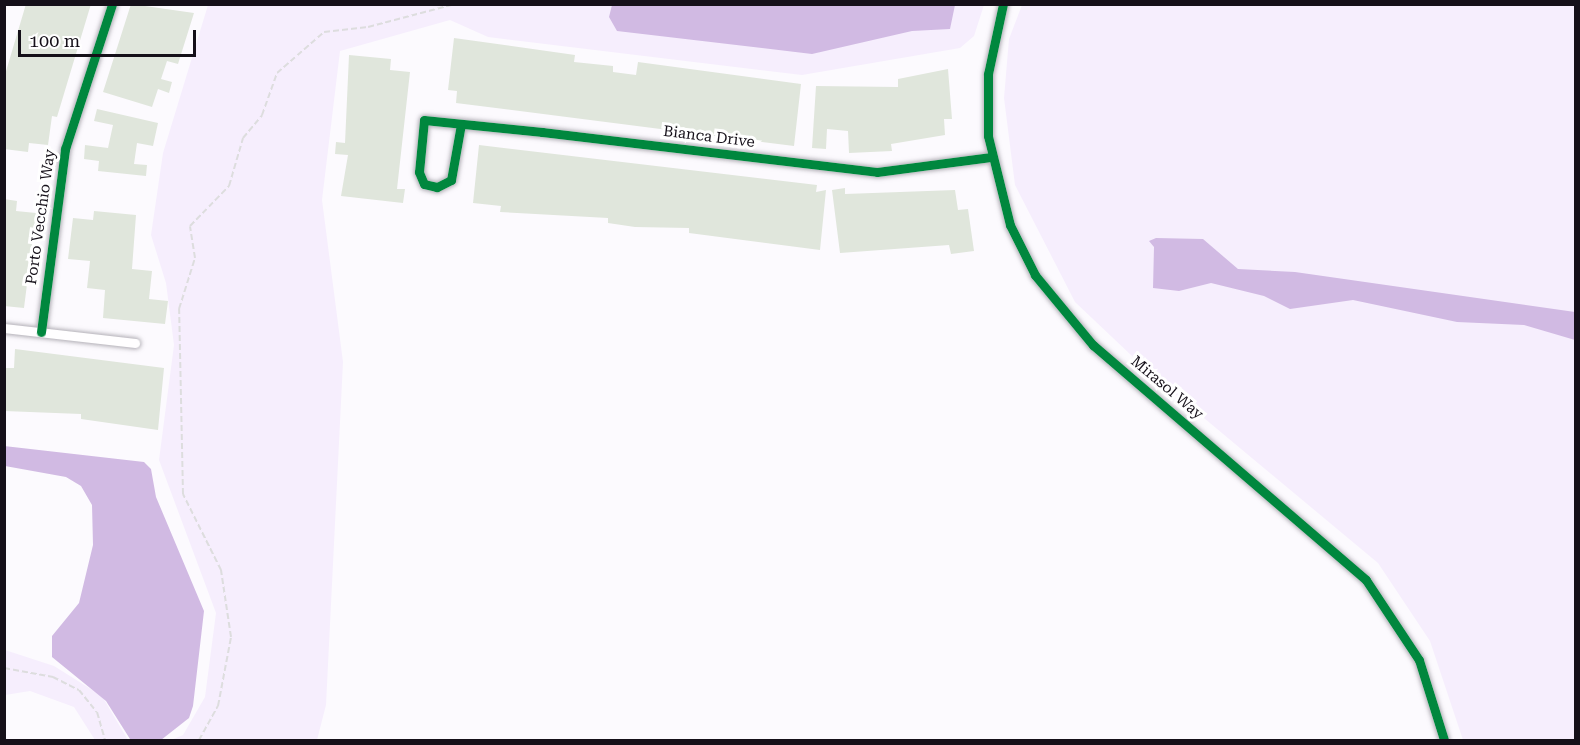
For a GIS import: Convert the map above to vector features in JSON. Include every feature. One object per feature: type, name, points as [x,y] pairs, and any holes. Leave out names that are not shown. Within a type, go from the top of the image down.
[{"type":"street","name":"Porto Vecchio Way","points":[[41,332],[65,149],[112,4]]},
{"type":"street","name":"Mirasol Way","points":[[1003,4],[988,74],[991,157],[1010,225],[1054,303],[1093,345],[1366,580],[1419,660],[1444,741]]},
{"type":"street","name":"Bianca Drive","points":[[461,124],[451,180],[430,186],[419,172],[424,120],[461,124],[877,172],[991,157]]},
{"type":"street","points":[[4,328],[135,343]]},
{"type":"path","points":[[199,741],[218,705],[231,637],[221,570],[183,494],[179,309],[195,258],[190,226],[229,186],[243,138],[262,115],[277,73],[324,32],[368,27],[455,4]]},
{"type":"path","points":[[4,668],[53,677],[78,690],[97,712],[105,741]]},
{"type":"shaded area","points":[[612,4],[955,5],[950,29],[912,31],[812,54],[617,31],[609,17]]},
{"type":"shaded area","points":[[208,5],[984,5],[974,36],[960,48],[802,75],[488,37],[450,20],[340,51],[322,200],[343,362],[326,705],[317,740],[171,740],[183,735],[205,697],[216,613],[159,460],[174,345],[166,283],[151,235],[163,153]]},
{"type":"shaded area","points":[[1022,5],[1575,5],[1575,740],[1463,740],[1430,641],[1378,563],[1150,373],[1075,302],[1015,185],[1004,98],[1009,39]]},
{"type":"shaded area","points":[[1156,238],[1203,239],[1238,269],[1295,272],[1575,312],[1575,340],[1524,325],[1457,322],[1353,300],[1290,309],[1264,296],[1211,283],[1179,291],[1153,288],[1154,247],[1149,241]]},
{"type":"shaded area","points":[[4,446],[144,462],[151,469],[156,497],[204,611],[193,706],[189,718],[161,740],[130,739],[106,701],[52,657],[52,636],[79,603],[93,545],[92,505],[81,486],[66,477],[5,466]]},
{"type":"shaded area","points":[[5,650],[54,666],[102,696],[128,740],[95,740],[74,707],[30,691],[5,695]]},
{"type":"building","points":[[26,4],[91,4],[57,117],[52,116],[48,145],[29,143],[28,152],[4,149],[4,78]]},
{"type":"building","points":[[131,4],[194,13],[178,64],[167,61],[161,79],[172,82],[169,93],[158,89],[152,107],[103,92]]},
{"type":"building","points":[[454,38],[575,55],[574,62],[613,66],[613,72],[636,75],[638,62],[801,84],[794,146],[456,103],[457,91],[448,90]]},
{"type":"building","points":[[349,55],[391,59],[390,70],[410,72],[397,189],[405,189],[403,203],[341,196],[348,155],[335,154],[336,142],[345,143]]},
{"type":"building","points":[[948,69],[952,119],[944,119],[945,135],[891,144],[892,151],[849,153],[848,131],[827,129],[826,149],[812,148],[816,86],[898,87],[898,79]]},
{"type":"building","points":[[97,109],[158,123],[153,146],[137,143],[134,164],[147,165],[146,176],[98,171],[99,161],[84,159],[85,145],[108,148],[113,125],[94,121]]},
{"type":"building","points":[[479,145],[817,185],[816,192],[826,190],[820,250],[689,233],[689,228],[635,227],[608,223],[608,218],[500,212],[501,206],[473,203]]},
{"type":"building","points":[[845,188],[845,194],[955,190],[958,210],[968,209],[974,251],[951,254],[949,245],[840,253],[832,190]]},
{"type":"building","points":[[4,199],[17,201],[16,211],[36,213],[24,308],[4,306]]},
{"type":"building","points":[[94,211],[136,215],[132,269],[152,271],[149,299],[168,301],[165,324],[103,318],[105,290],[87,288],[90,261],[68,259],[73,218],[93,220]]},
{"type":"building","points":[[15,349],[164,368],[158,430],[81,419],[81,414],[4,411],[4,368],[14,368]]},
{"type":"cycle path","points":[[41,332],[65,149],[112,4]]},
{"type":"cycle path","points":[[1003,4],[988,74],[988,136],[1010,225],[1035,275],[1093,345],[1366,580],[1419,660],[1444,740]]},
{"type":"cycle path","points":[[461,124],[451,180],[437,187],[424,184],[419,172],[424,120],[542,132],[877,172],[991,157]]}]
